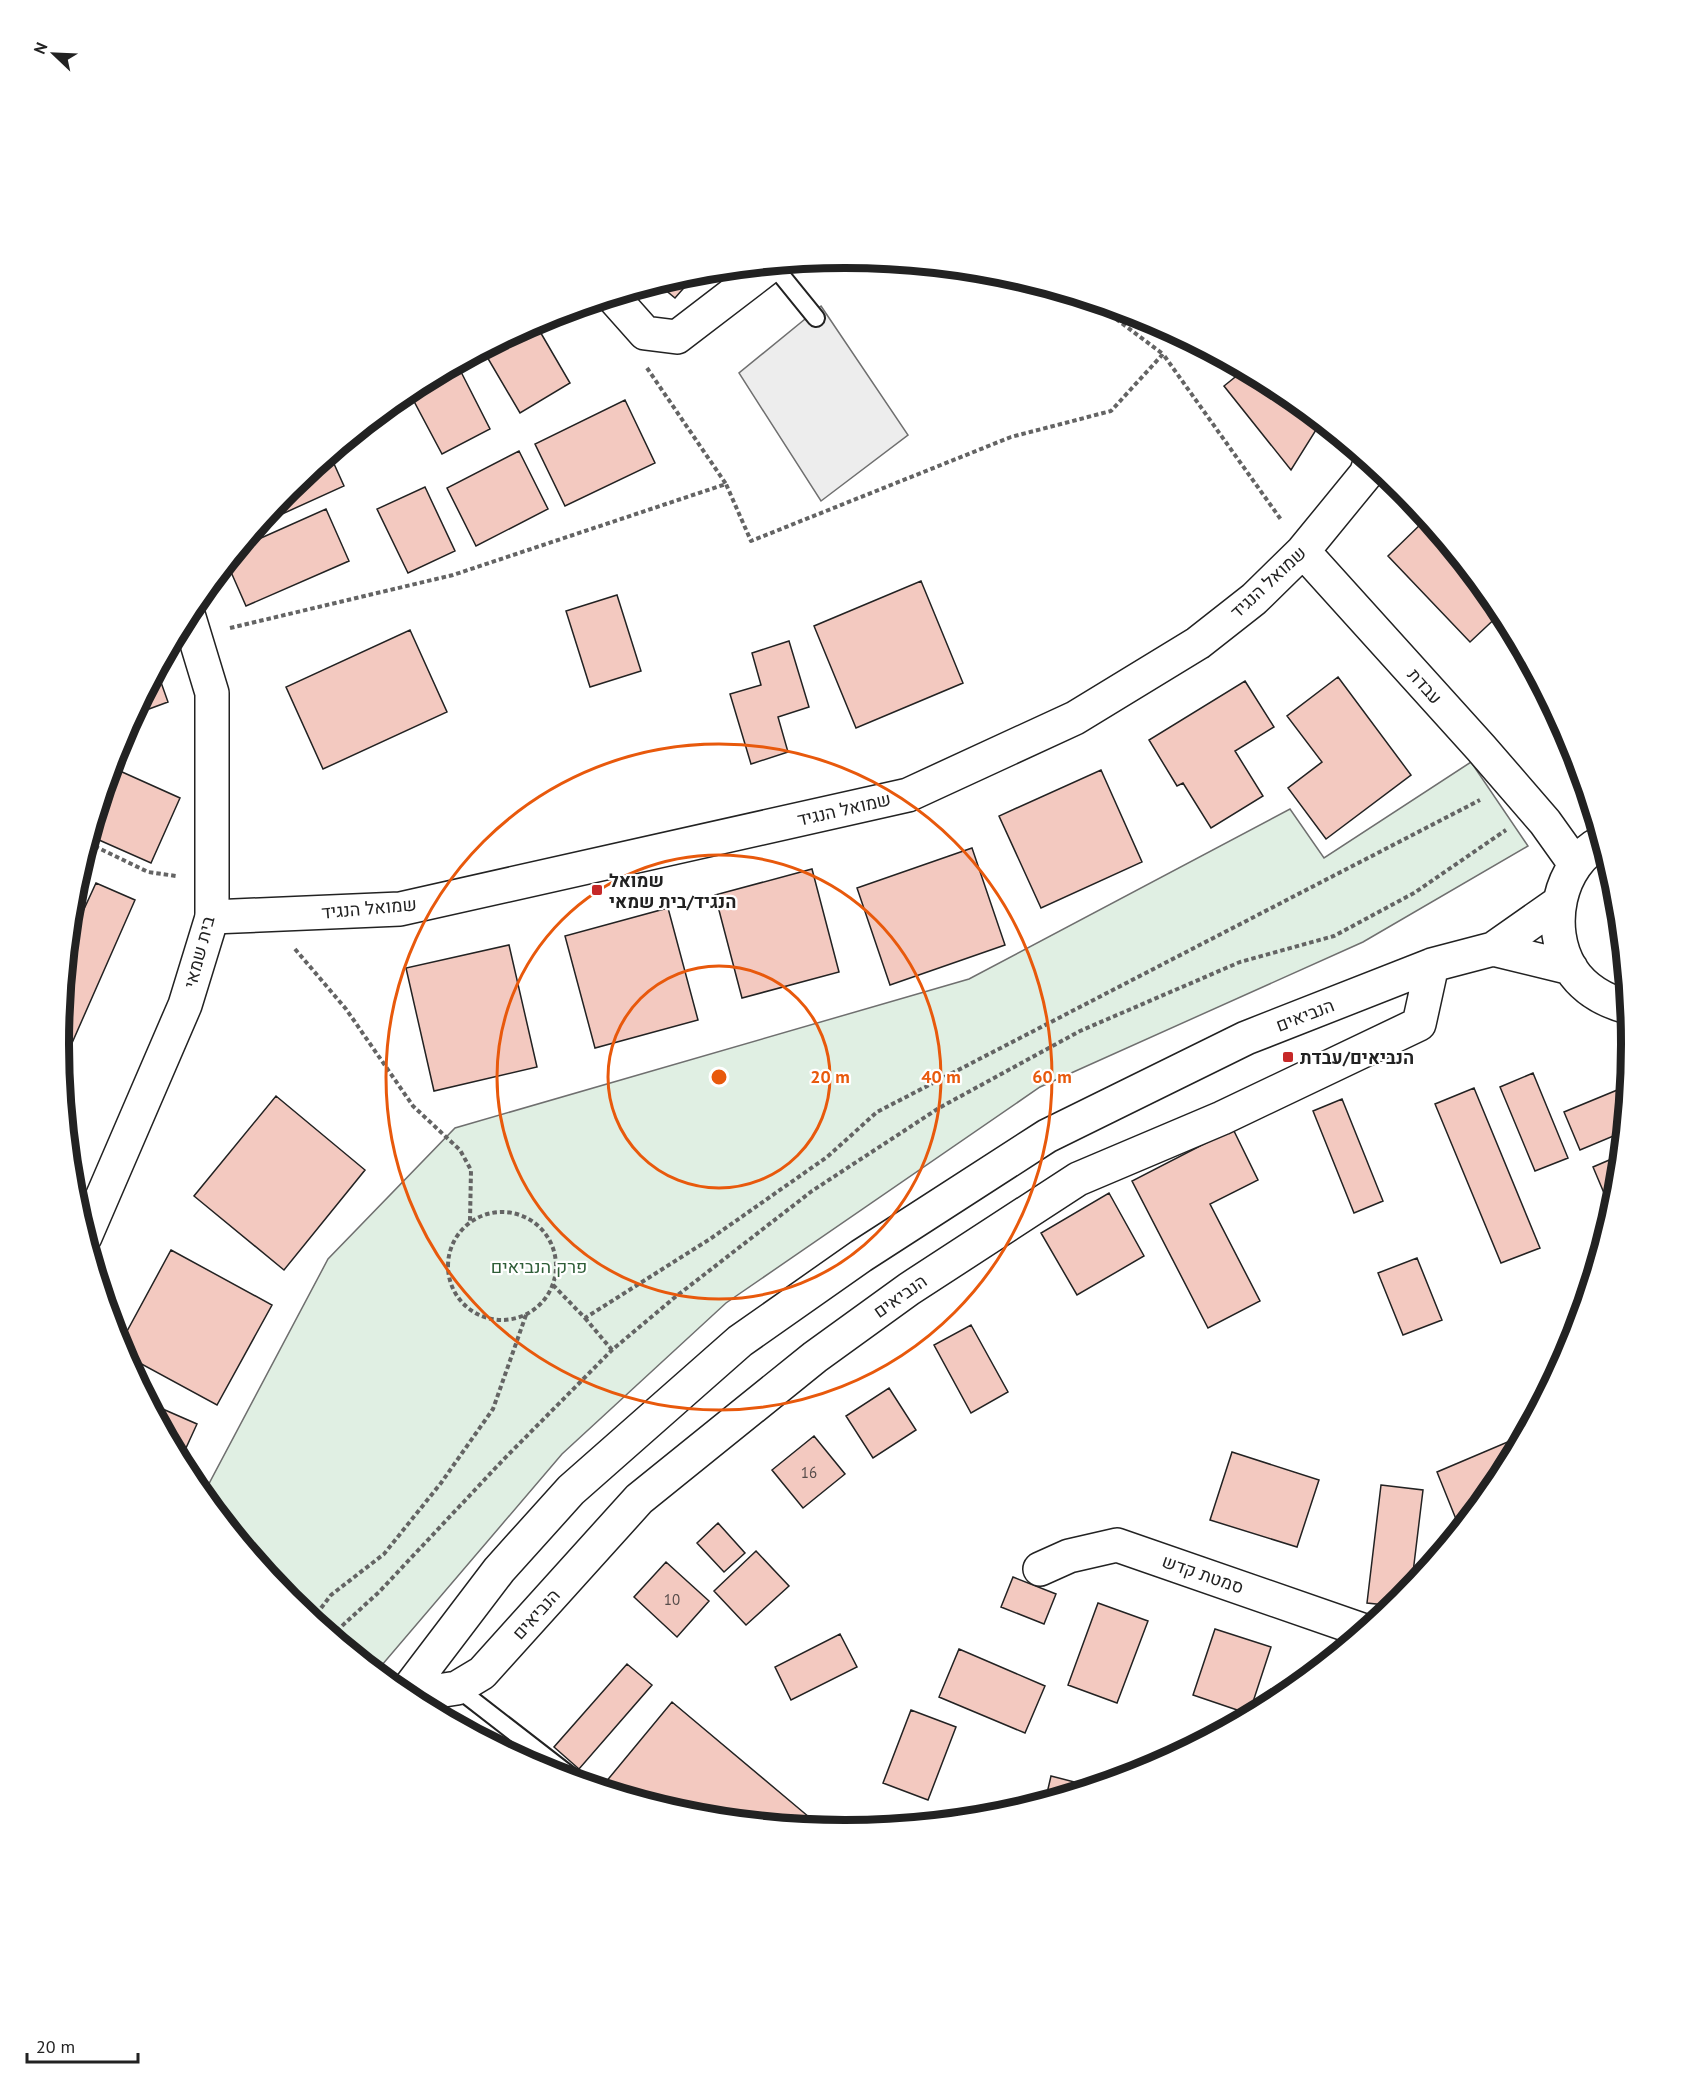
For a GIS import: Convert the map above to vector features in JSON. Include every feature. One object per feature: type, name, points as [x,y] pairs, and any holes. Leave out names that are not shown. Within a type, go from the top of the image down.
[{"type":"street","points":[[618,303],[645,333],[677,337],[761,273]]},
{"type":"street","name":"שמואל הנגיד","points":[[212,917],[400,909],[908,795],[1075,718],[1198,643],[1254,599],[1304,551],[1367,471]]},
{"type":"street","name":"עבדת","points":[[1304,551],[1540,816],[1591,850]]},
{"type":"street","name":"בית שמאי","points":[[90,1224],[185,1005],[212,917],[212,693],[191,627]]},
{"type":"street","points":[[1591,850],[1564,885],[1560,902],[1559,936],[1570,968],[1588,988],[1610,1002],[1619,1005]]},
{"type":"street","name":"הנביאים","points":[[410,1687],[499,1570],[571,1490],[740,1341],[861,1256],[1047,1136],[1246,1038],[1432,965],[1493,949],[1560,902]]},
{"type":"street","name":"הנביאים","points":[[1493,949],[1570,968]]},
{"type":"street","name":"הנביאים","points":[[420,1694],[457,1688],[482,1673],[639,1499],[815,1357],[909,1289],[1078,1179],[1222,1118],[1419,1024],[1432,965]]},
{"type":"street","name":"סמטת קדש","points":[[1040,1569],[1069,1556],[1118,1545],[1357,1628]]},
{"type":"lane","points":[[778,272],[816,318]]},
{"type":"lane","points":[[457,1688],[556,1764]]},
{"type":"path","points":[[1114,318],[1163,354],[1304,551]]},
{"type":"path","points":[[645,333],[640,358],[726,484],[751,541],[1011,437],[1111,411],[1163,354]]},
{"type":"path","points":[[192,626],[453,575],[726,484]]},
{"type":"path","points":[[585,1318],[710,1239],[827,1157],[877,1112],[1512,784]]},
{"type":"path","points":[[337,1631],[379,1592],[612,1350],[674,1298],[812,1191],[939,1108],[1080,1031],[1240,962],[1334,936],[1414,893],[1540,816]]},
{"type":"path","points":[[95,846],[148,872],[212,882]]},
{"type":"path","points":[[265,915],[346,1009],[413,1106],[460,1150],[471,1170],[470,1221]]},
{"type":"path","points":[[491,1212],[514,1212],[535,1222],[550,1239],[557,1262],[553,1285],[540,1305],[526,1315],[503,1321],[480,1316],[462,1304],[450,1284],[447,1261],[455,1239],[470,1221],[491,1212]]},
{"type":"path","points":[[553,1285],[612,1350]]},
{"type":"path","points":[[317,1613],[331,1595],[384,1554],[441,1484],[493,1409],[526,1315]]},
{"type":"green space","name":"פרק הנביאים","points":[[1471,762],[1528,846],[1363,942],[1040,1087],[726,1303],[562,1454],[381,1666],[333,1628],[296,1593],[229,1517],[207,1487],[328,1259],[455,1128],[969,979],[1290,809],[1324,858]]},
{"type":"shaded area","points":[[821,306],[908,435],[821,501],[739,373]]},
{"type":"building","points":[[687,285],[675,298],[665,290]]},
{"type":"building","points":[[540,332],[570,383],[520,413],[487,357]]},
{"type":"building","points":[[460,370],[490,429],[442,454],[413,400]]},
{"type":"building","points":[[1238,375],[1317,429],[1291,470],[1224,386]]},
{"type":"building","points":[[625,400],[655,463],[565,506],[535,444]]},
{"type":"building","points":[[519,451],[548,509],[476,546],[447,488]]},
{"type":"building","points":[[333,461],[344,486],[278,516]]},
{"type":"building","points":[[425,487],[455,551],[408,573],[377,509]]},
{"type":"building","points":[[326,509],[349,561],[246,606],[230,570],[256,540]]},
{"type":"building","points":[[1420,525],[1461,572],[1494,620],[1470,642],[1388,556]]},
{"type":"building","points":[[921,581],[963,683],[856,728],[814,626]]},
{"type":"building","points":[[617,595],[641,671],[590,687],[566,611]]},
{"type":"building","points":[[410,630],[447,712],[323,769],[286,687]]},
{"type":"building","points":[[789,641],[809,707],[778,717],[788,752],[751,764],[730,694],[761,685],[752,653]]},
{"type":"building","points":[[1338,677],[1411,775],[1326,839],[1288,788],[1322,762],[1287,716]]},
{"type":"building","points":[[160,680],[168,702],[145,711]]},
{"type":"building","points":[[1245,681],[1274,727],[1235,751],[1263,796],[1211,828],[1183,783],[1177,786],[1149,740]]},
{"type":"building","points":[[1101,770],[1142,862],[1041,908],[999,816]]},
{"type":"building","points":[[119,771],[180,798],[151,863],[97,839]]},
{"type":"building","points":[[972,848],[1005,945],[890,985],[857,888]]},
{"type":"building","points":[[812,869],[839,972],[742,998],[715,895]]},
{"type":"building","points":[[96,883],[135,900],[69,1049],[71,994],[80,918]]},
{"type":"building","points":[[668,908],[698,1020],[595,1048],[565,936]]},
{"type":"building","points":[[509,945],[537,1067],[434,1091],[406,968]]},
{"type":"building","points":[[1533,1073],[1568,1158],[1535,1171],[1500,1087]]},
{"type":"building","points":[[1474,1088],[1540,1248],[1501,1263],[1435,1104]]},
{"type":"building","points":[[1619,1089],[1615,1135],[1580,1150],[1564,1112]]},
{"type":"building","points":[[276,1096],[365,1170],[284,1270],[194,1196]]},
{"type":"building","points":[[1342,1099],[1383,1201],[1354,1213],[1313,1111]]},
{"type":"building","points":[[1233,1129],[1258,1180],[1210,1204],[1260,1301],[1208,1328],[1132,1181]]},
{"type":"building","points":[[1612,1159],[1606,1197],[1593,1167]]},
{"type":"building","points":[[1109,1193],[1144,1256],[1077,1295],[1041,1233]]},
{"type":"building","points":[[171,1250],[272,1305],[217,1405],[137,1362],[125,1334]]},
{"type":"building","points":[[1417,1258],[1442,1320],[1403,1335],[1378,1273]]},
{"type":"building","points":[[971,1325],[1008,1392],[971,1413],[934,1345]]},
{"type":"building","points":[[889,1388],[916,1430],[873,1458],[846,1416]]},
{"type":"building","points":[[160,1408],[197,1424],[185,1451]]},
{"type":"building","points":[[814,1436],[845,1474],[803,1508],[772,1470]]},
{"type":"building","points":[[1513,1440],[1457,1522],[1437,1472]]},
{"type":"building","points":[[1232,1452],[1319,1480],[1297,1547],[1210,1520]]},
{"type":"building","points":[[1381,1485],[1423,1490],[1413,1572],[1382,1605],[1367,1603]]},
{"type":"building","points":[[718,1523],[745,1553],[724,1572],[697,1543]]},
{"type":"building","points":[[756,1551],[789,1586],[746,1625],[714,1591]]},
{"type":"building","points":[[666,1562],[709,1601],[677,1637],[634,1597]]},
{"type":"building","points":[[1013,1577],[1056,1594],[1044,1624],[1001,1607]]},
{"type":"building","points":[[1098,1603],[1148,1621],[1117,1703],[1068,1685]]},
{"type":"building","points":[[1215,1629],[1271,1647],[1252,1705],[1242,1712],[1193,1695]]},
{"type":"building","points":[[840,1634],[857,1667],[791,1700],[775,1667]]},
{"type":"building","points":[[959,1649],[1045,1686],[1025,1733],[939,1697]]},
{"type":"building","points":[[627,1664],[652,1685],[579,1769],[554,1747]]},
{"type":"building","points":[[672,1702],[809,1817],[807,1819],[794,1819],[694,1806],[606,1782]]},
{"type":"building","points":[[911,1710],[956,1727],[928,1800],[883,1783]]},
{"type":"building","points":[[1051,1776],[1080,1783],[1047,1794]]},
{"type":"place","name":"שמואל הנגיד/בית שמאי","points":[[597,890]]},
{"type":"place","name":"הנביאים/עבדת","points":[[1288,1057]]}]
